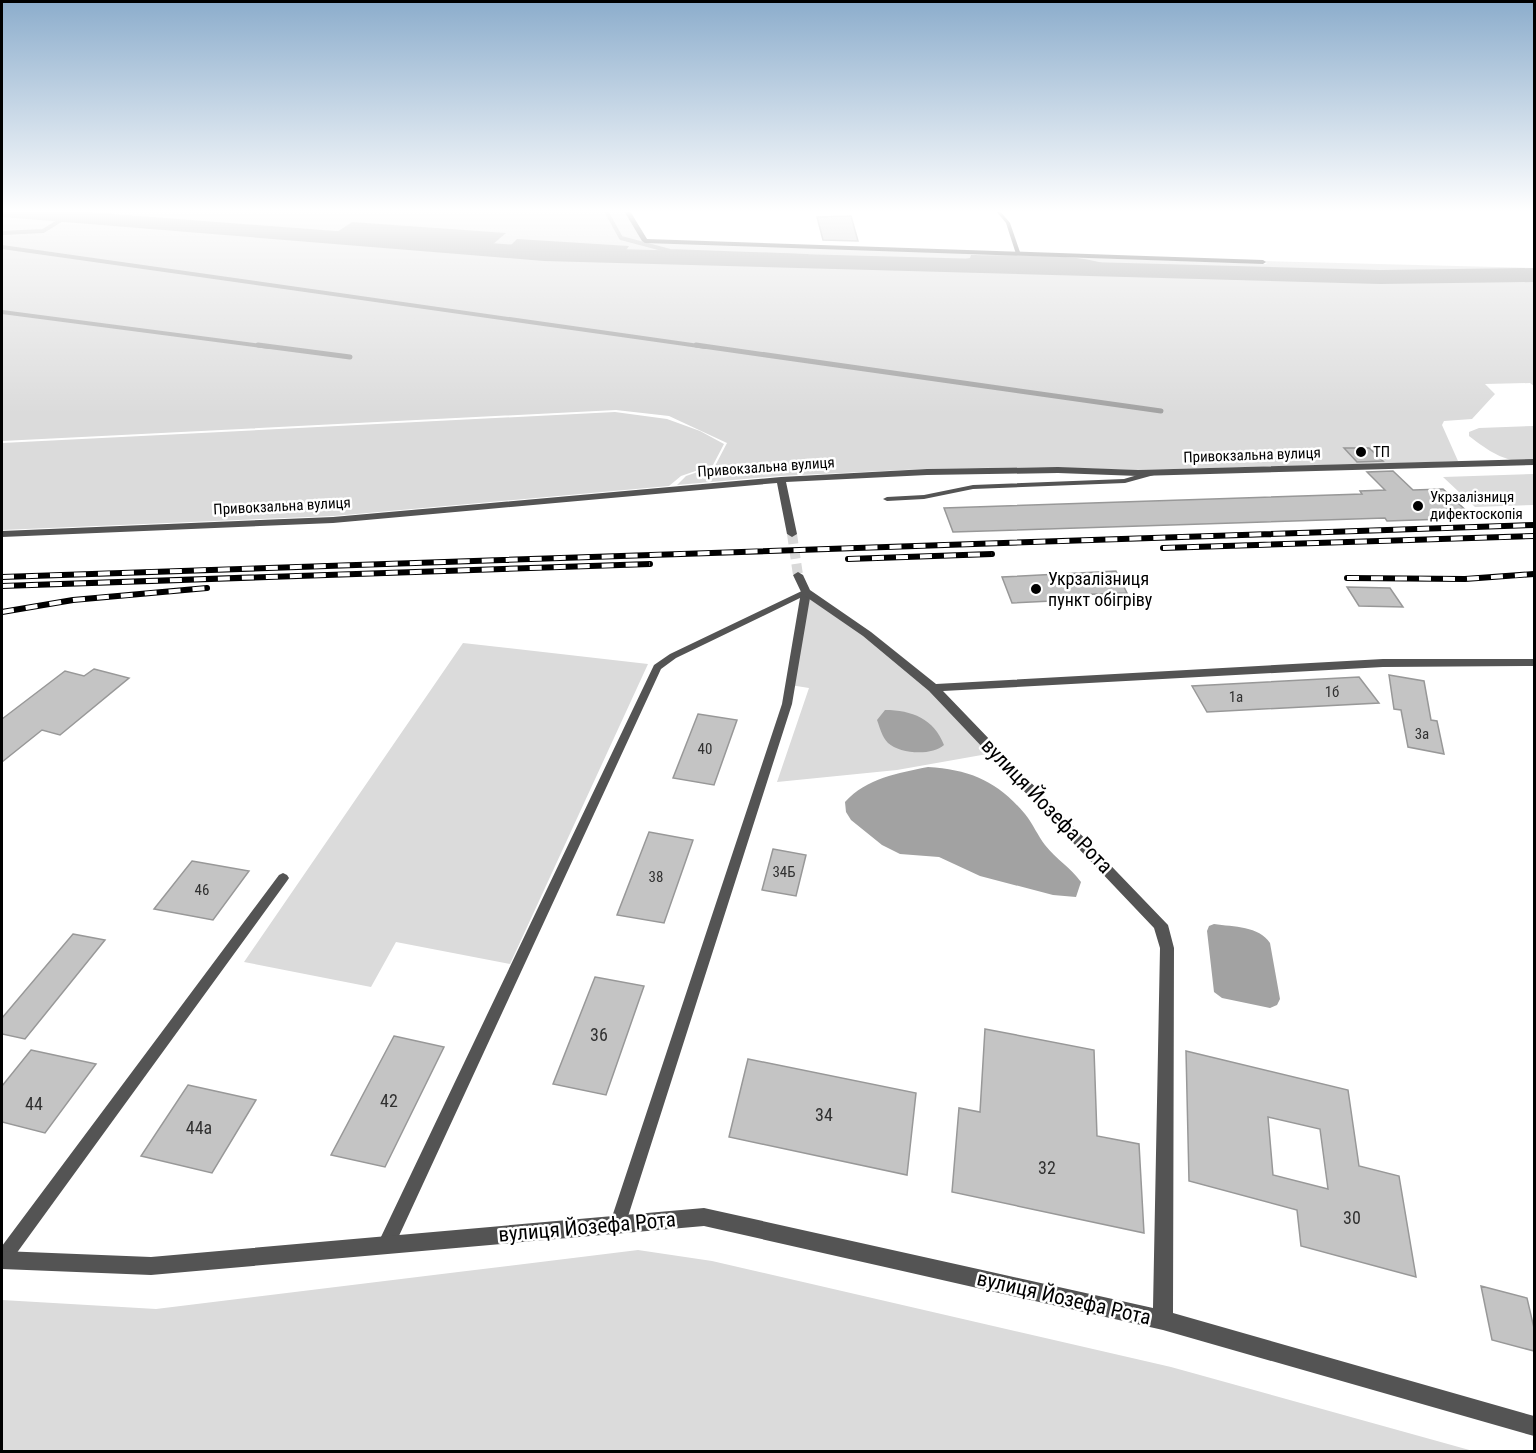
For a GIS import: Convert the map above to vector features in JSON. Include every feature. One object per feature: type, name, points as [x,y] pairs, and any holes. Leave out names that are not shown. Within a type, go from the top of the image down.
[{"type":"street","name":"Привокзальна вулиця","points":[[2,534],[333,520],[781,480],[968,471],[1058,470],[1151,473],[1534,462]]},
{"type":"street","points":[[781,480],[792,534]]},
{"type":"street","points":[[798,575],[806,592]]},
{"type":"street","name":"вулиця Йозефа Рота","points":[[806,592],[867,634],[933,688],[1161,925],[1167,948],[1163,1320]]},
{"type":"street","points":[[933,688],[1383,663],[1534,662]]},
{"type":"street","name":"вулиця Йозефа Рота","points":[[2,1260],[151,1266],[704,1217],[1163,1320],[1534,1426]]},
{"type":"lane","points":[[887,499],[924,497],[973,487],[1125,481],[1141,478],[1151,473]]},
{"type":"lane","points":[[618,1223],[787,704],[806,592]]},
{"type":"lane","points":[[386,1245],[657,667],[673,656],[806,592]]},
{"type":"lane","points":[[2,1260],[283,878]]},
{"type":"shaded area","points":[[2,279],[1534,279],[1534,386],[1530,383],[1485,384],[1495,394],[1472,419],[1444,421],[1442,425],[1458,461],[1136,470],[1037,467],[924,469],[779,476],[677,485],[686,476],[715,466],[727,443],[669,416],[616,410],[2,441]]},
{"type":"shaded area","points":[[615,412],[667,419],[700,431],[724,444],[713,465],[681,476],[669,486],[334,516],[2,530],[2,443]]},
{"type":"shaded area","points":[[1534,426],[1534,462],[1515,461],[1499,456],[1469,436],[1469,432],[1479,428]]},
{"type":"shaded area","points":[[1534,474],[1534,505],[1475,507],[1443,477]]},
{"type":"shaded area","points":[[806,592],[933,688],[993,753],[897,770],[777,782],[809,688],[790,685]]},
{"type":"shaded area","points":[[463,643],[648,664],[510,964],[396,942],[371,987],[244,962]]},
{"type":"shaded area","points":[[885,710],[913,714],[928,722],[940,736],[944,745],[939,749],[924,752],[900,750],[893,747],[884,738],[877,720]]},
{"type":"shaded area","points":[[928,767],[970,774],[1004,793],[1025,814],[1049,850],[1081,882],[1076,897],[1053,895],[980,876],[939,857],[900,854],[882,845],[851,820],[846,812],[845,802],[863,787],[884,778]]},
{"type":"shaded area","points":[[1214,924],[1253,930],[1270,943],[1280,999],[1277,1005],[1270,1008],[1222,998],[1214,992],[1207,931],[1209,926]]},
{"type":"shaded area","points":[[638,1250],[712,1261],[1171,1367],[1473,1451],[2,1451],[2,1300],[156,1309]]},
{"type":"building","points":[[1344,448],[1369,448],[1383,461],[1357,462]]},
{"type":"building","points":[[1393,471],[1413,490],[1443,489],[1474,518],[1387,521],[1385,518],[953,532],[944,508],[1362,494],[1360,491],[1385,490],[1367,472]]},
{"type":"building","points":[[1116,571],[1127,593],[1070,595],[1072,600],[1012,603],[1002,577]]},
{"type":"building","points":[[1347,587],[1390,588],[1403,607],[1359,606]]},
{"type":"building","points":[[94,669],[129,678],[60,735],[42,730],[2,762],[2,719],[65,671],[84,676]]},
{"type":"building","points":[[1389,675],[1424,681],[1431,720],[1437,721],[1444,754],[1408,747],[1401,710],[1394,709]]},
{"type":"building","points":[[1359,677],[1379,703],[1207,712],[1192,686]]},
{"type":"building","points":[[698,714],[737,720],[714,785],[673,778]]},
{"type":"building","points":[[649,832],[693,840],[664,923],[617,915]]},
{"type":"building","points":[[773,849],[806,855],[796,896],[762,890]]},
{"type":"building","points":[[192,861],[249,871],[213,920],[154,909]]},
{"type":"building","points":[[73,934],[105,940],[25,1039],[2,1034],[2,1018]]},
{"type":"building","points":[[595,977],[644,986],[606,1095],[553,1084]]},
{"type":"building","points":[[985,1029],[1094,1050],[1097,1136],[1139,1144],[1144,1233],[952,1192],[959,1108],[980,1112]]},
{"type":"building","points":[[394,1036],[444,1047],[385,1167],[331,1155]]},
{"type":"building","points":[[31,1050],[96,1064],[45,1133],[2,1122],[2,1086]]},
{"type":"building","points":[[1186,1051],[1348,1090],[1359,1166],[1399,1176],[1416,1277],[1301,1246],[1297,1210],[1189,1181]],"holes":[[[1268,1117],[1320,1129],[1328,1189],[1273,1175]]]},
{"type":"building","points":[[748,1059],[916,1093],[907,1175],[729,1137]]},
{"type":"building","points":[[188,1085],[256,1100],[212,1173],[141,1156]]},
{"type":"building","points":[[1481,1286],[1527,1298],[1534,1328],[1534,1351],[1492,1340]]},
{"type":"waterway","points":[[226,279],[706,347]]},
{"type":"waterway","points":[[2,312],[270,347]]},
{"type":"waterway","points":[[258,345],[350,357]]},
{"type":"waterway","points":[[696,345],[1161,411]]},
{"type":"tunnel","points":[[792,534],[798,575]]},
{"type":"railway","points":[[2,577],[1534,525]]},
{"type":"railway","points":[[1163,548],[1534,536]]},
{"type":"railway","points":[[848,559],[992,554]]},
{"type":"railway","points":[[2,586],[650,564]]},
{"type":"railway","points":[[1347,578],[1465,579],[1534,574]]},
{"type":"railway","points":[[2,612],[73,600],[207,588]]},
{"type":"place","name":"ТП","points":[[1361,452]]},
{"type":"place","name":"Укрзалізниця дифектоскопія","points":[[1418,506]]},
{"type":"place","name":"Укрзалізниця пункт обігріву","points":[[1036,589]]}]
